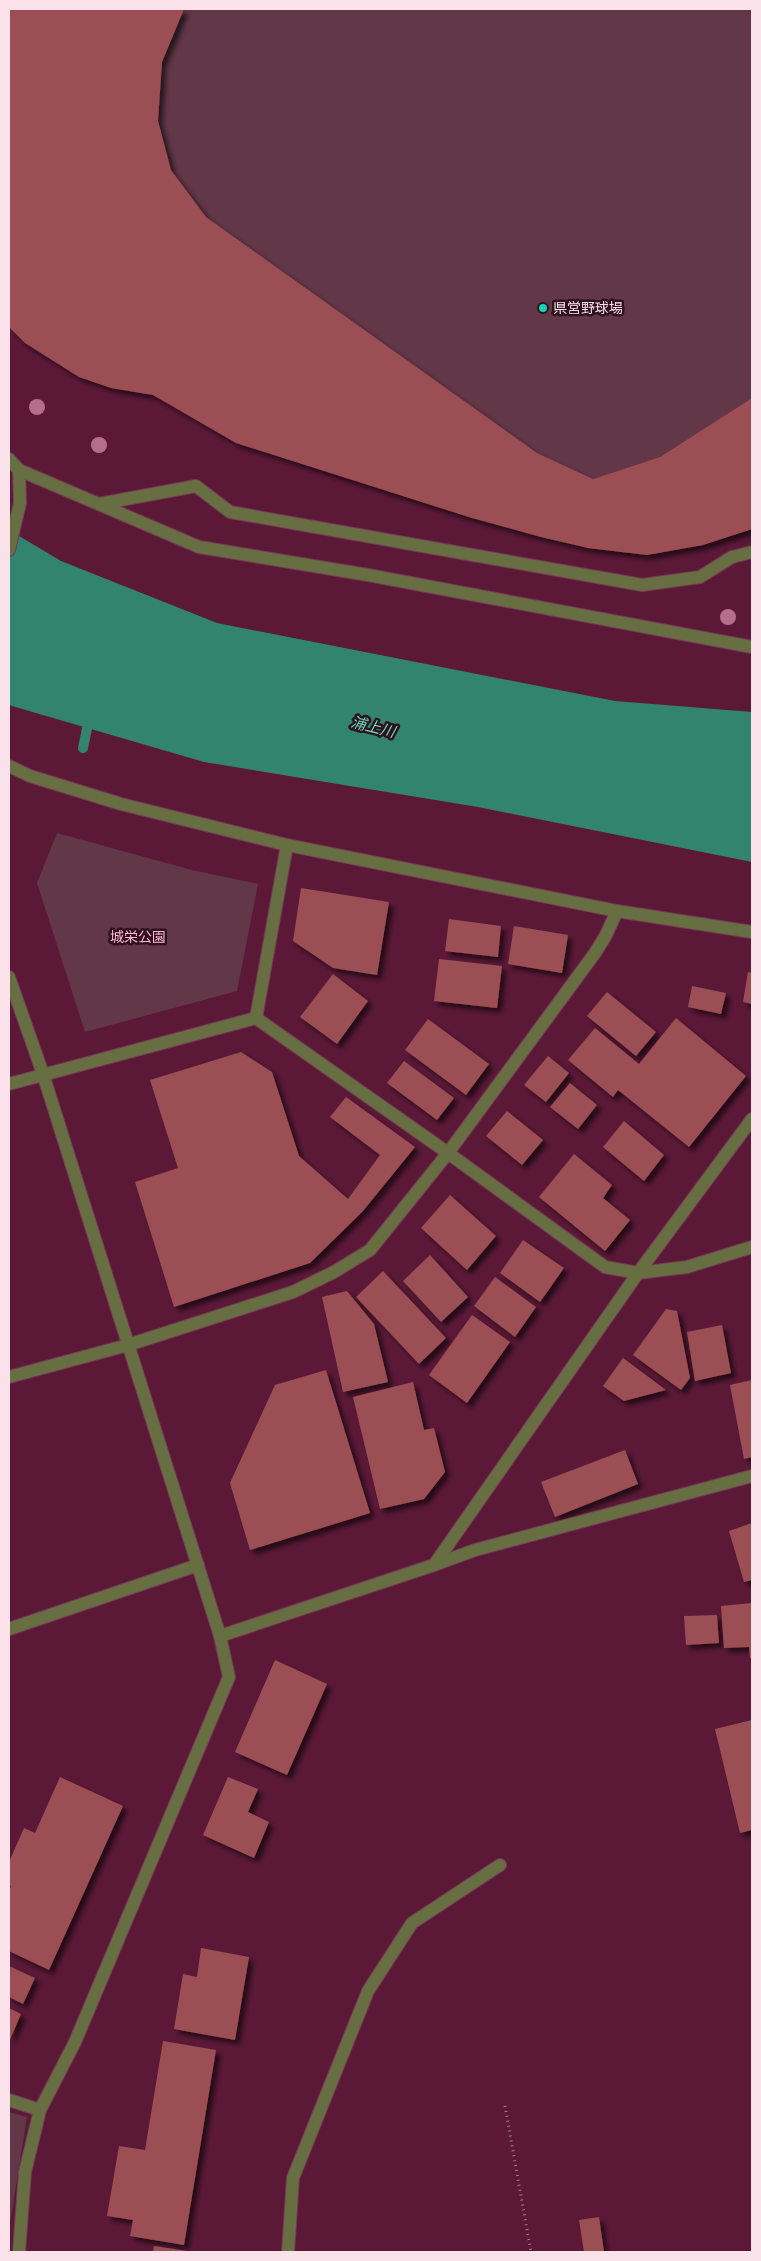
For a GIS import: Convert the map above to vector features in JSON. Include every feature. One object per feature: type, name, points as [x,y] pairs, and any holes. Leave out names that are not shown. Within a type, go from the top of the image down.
[{"type":"street","points":[[9,459],[19,470],[199,547],[368,575],[752,647]]},
{"type":"street","points":[[9,550],[20,504],[19,470]]},
{"type":"street","points":[[99,504],[196,486],[230,512],[642,585],[700,577],[732,557],[752,552]]},
{"type":"street","points":[[9,766],[30,776],[121,804],[287,845],[617,911],[752,932]]},
{"type":"street","points":[[256,1018],[287,845]]},
{"type":"street","points":[[9,1377],[128,1345],[293,1292],[334,1272],[370,1250],[448,1153],[595,953],[617,911]]},
{"type":"street","points":[[9,977],[43,1074],[198,1565],[220,1636],[229,1677],[75,2042],[40,2110],[25,2172],[19,2252]]},
{"type":"street","points":[[9,1084],[256,1018],[448,1153],[605,1268],[638,1273],[687,1267],[752,1247]]},
{"type":"street","points":[[434,1565],[638,1273],[752,1119]]},
{"type":"street","points":[[220,1636],[475,1550],[752,1476]]},
{"type":"street","points":[[9,1629],[198,1565]]},
{"type":"street","points":[[288,2252],[293,2178],[368,1992],[412,1922],[500,1865]]},
{"type":"street","points":[[9,2100],[40,2110]]},
{"type":"path","points":[[505,2106],[530,2252]]},
{"type":"green space","name":"県営野球場","points":[[184,9],[752,9],[752,398],[660,457],[593,479],[537,453],[206,217],[171,170],[158,121],[162,62]]},
{"type":"green space","name":"城栄公園","points":[[57,833],[192,870],[258,884],[237,991],[85,1032],[37,883]]},
{"type":"green space","points":[[9,2112],[27,2117],[9,2229]]},
{"type":"water","name":"浦上川","points":[[9,530],[61,561],[217,623],[615,701],[752,712],[752,862],[478,807],[204,762],[12,706],[9,704]]},
{"type":"building","points":[[9,9],[184,9],[162,62],[158,121],[171,170],[206,217],[537,453],[593,479],[660,457],[752,398],[752,529],[703,545],[647,555],[588,548],[541,537],[472,518],[236,443],[153,395],[111,388],[79,377],[25,343],[9,327]]},
{"type":"building","points":[[301,888],[389,902],[377,975],[333,968],[293,941]]},
{"type":"building","points":[[449,919],[501,926],[498,957],[445,951]]},
{"type":"building","points":[[514,926],[568,935],[562,973],[508,964]]},
{"type":"building","points":[[439,959],[502,966],[497,1008],[434,1001]]},
{"type":"building","points":[[748,972],[752,973],[752,1004],[743,1002]]},
{"type":"building","points":[[333,974],[368,1001],[337,1044],[300,1017]]},
{"type":"building","points":[[692,986],[726,993],[721,1014],[688,1007]]},
{"type":"building","points":[[607,992],[656,1032],[636,1056],[587,1016]]},
{"type":"building","points":[[676,1018],[746,1076],[689,1147],[618,1090],[613,1097],[568,1060],[595,1028],[639,1064]]},
{"type":"building","points":[[428,1019],[489,1064],[466,1095],[405,1050]]},
{"type":"building","points":[[241,1052],[272,1072],[299,1156],[348,1199],[380,1155],[330,1117],[346,1097],[415,1147],[363,1211],[310,1263],[174,1307],[135,1182],[178,1168],[150,1080]]},
{"type":"building","points":[[548,1056],[569,1073],[546,1102],[524,1085]]},
{"type":"building","points":[[404,1061],[454,1098],[437,1120],[387,1083]]},
{"type":"building","points":[[570,1083],[597,1105],[578,1129],[550,1107]]},
{"type":"building","points":[[507,1111],[543,1140],[522,1165],[486,1136]]},
{"type":"building","points":[[624,1121],[664,1155],[644,1181],[603,1147]]},
{"type":"building","points":[[574,1154],[612,1185],[603,1198],[630,1220],[605,1251],[539,1197]]},
{"type":"building","points":[[450,1195],[496,1236],[467,1270],[421,1228]]},
{"type":"building","points":[[523,1240],[564,1268],[540,1302],[500,1273]]},
{"type":"building","points":[[430,1255],[468,1297],[441,1322],[403,1281]]},
{"type":"building","points":[[383,1271],[446,1338],[419,1364],[356,1297]]},
{"type":"building","points":[[495,1277],[536,1307],[515,1337],[474,1306]]},
{"type":"building","points":[[347,1291],[374,1324],[388,1382],[343,1392],[322,1297]]},
{"type":"building","points":[[666,1309],[677,1311],[690,1378],[681,1390],[633,1355]]},
{"type":"building","points":[[472,1315],[510,1342],[467,1403],[429,1375]]},
{"type":"building","points":[[722,1325],[731,1373],[695,1381],[687,1332]]},
{"type":"building","points":[[623,1358],[666,1390],[624,1401],[603,1386]]},
{"type":"building","points":[[326,1370],[370,1513],[250,1550],[230,1483],[275,1385]]},
{"type":"building","points":[[752,1380],[752,1457],[744,1459],[730,1385]]},
{"type":"building","points":[[413,1382],[424,1430],[434,1428],[445,1472],[424,1499],[380,1509],[353,1397]]},
{"type":"building","points":[[625,1450],[638,1484],[555,1517],[541,1482]]},
{"type":"building","points":[[752,1523],[752,1580],[744,1582],[729,1531]]},
{"type":"building","points":[[752,1603],[752,1658],[750,1658],[749,1647],[724,1648],[721,1606]]},
{"type":"building","points":[[717,1615],[719,1643],[686,1645],[684,1616]]},
{"type":"building","points":[[275,1660],[327,1684],[287,1775],[235,1752]]},
{"type":"building","points":[[752,1720],[752,1830],[740,1833],[715,1729]]},
{"type":"building","points":[[60,1777],[123,1806],[49,1970],[9,1951],[9,1891],[11,1886],[9,1885],[9,1862],[24,1828],[35,1833]]},
{"type":"building","points":[[228,1777],[258,1789],[248,1812],[269,1822],[254,1858],[203,1835]]},
{"type":"building","points":[[201,1948],[249,1957],[235,2040],[174,2029],[183,1974],[197,1977]]},
{"type":"building","points":[[9,1966],[35,1978],[23,2004],[9,1997]]},
{"type":"building","points":[[9,2008],[21,2014],[9,2042]]},
{"type":"building","points":[[163,2041],[216,2050],[184,2245],[130,2236],[133,2220],[107,2216],[119,2146],[145,2150]]},
{"type":"building","points":[[599,2217],[604,2252],[584,2252],[579,2220]]},
{"type":"building","points":[[154,2246],[187,2251],[187,2252],[153,2252]]},
{"type":"waterway","points":[[83,748],[90,714]]},
{"type":"place","name":"県営野球場","points":[[543,308]]}]
